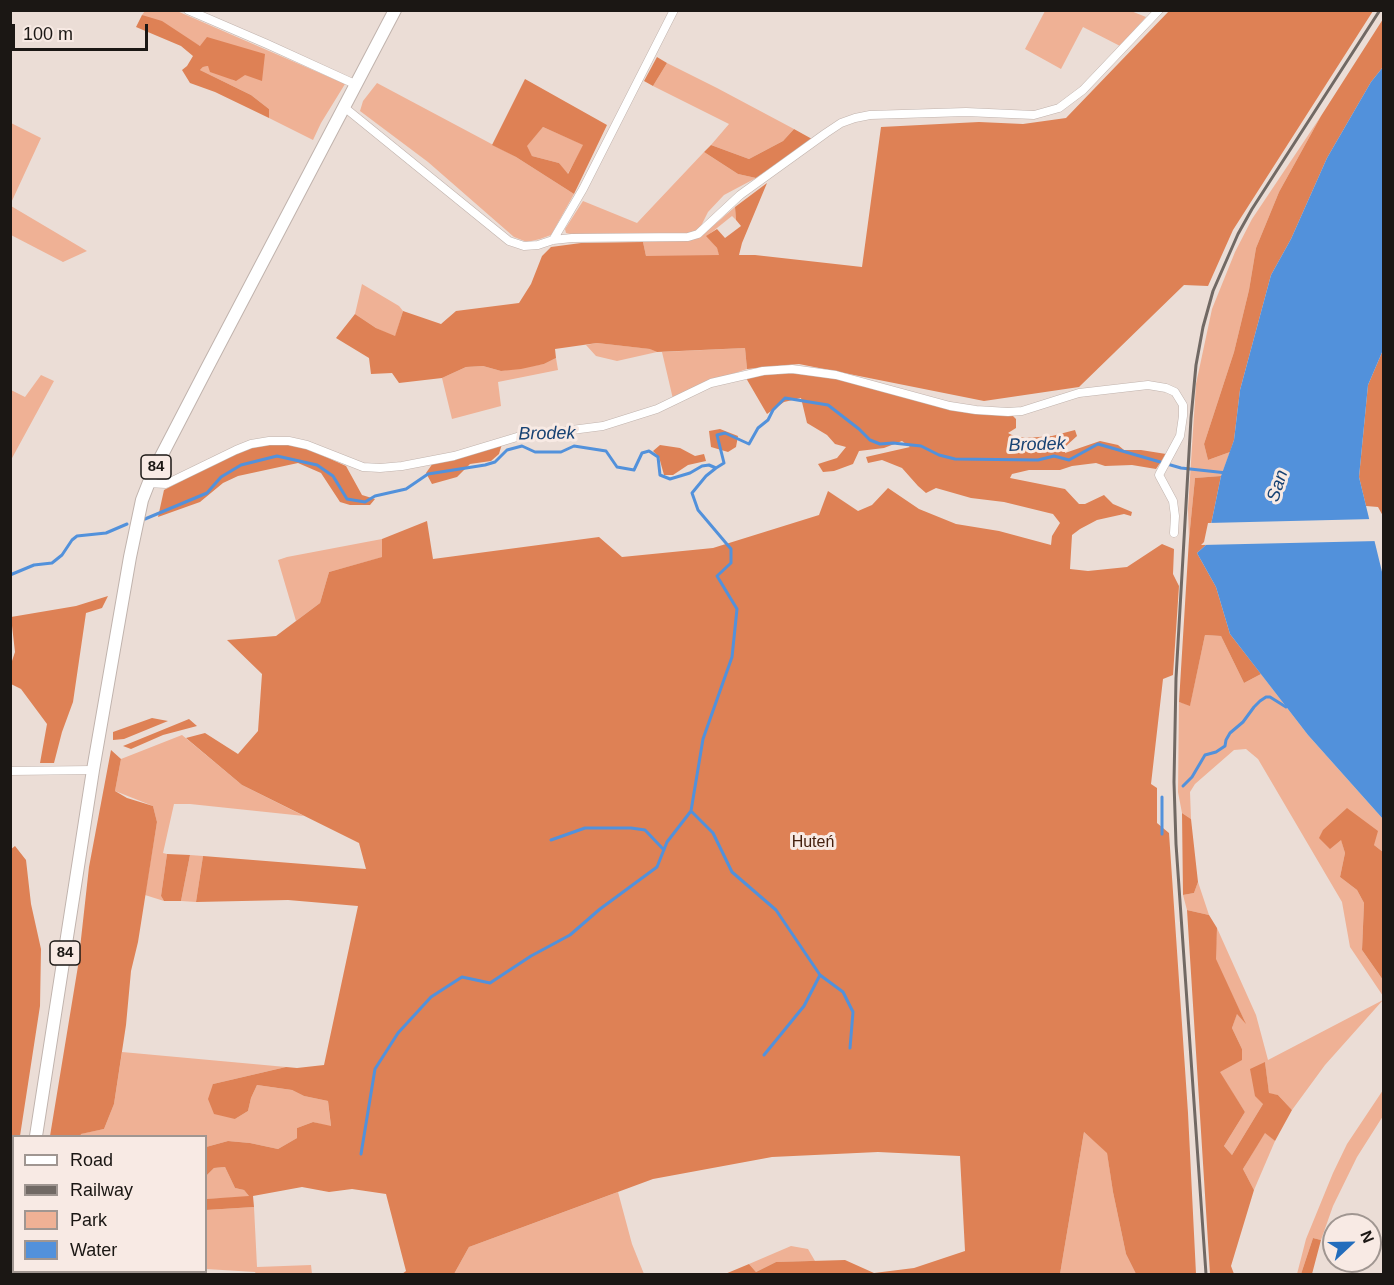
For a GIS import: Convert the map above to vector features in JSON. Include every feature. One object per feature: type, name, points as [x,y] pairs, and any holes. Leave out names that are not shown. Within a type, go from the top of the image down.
[{"type":"main road","name":"84","points":[[36,1135],[93,770],[136,522],[148,483],[395,10]]},
{"type":"street","points":[[188,10],[357,85]]},
{"type":"street","points":[[553,240],[583,189],[674,10]]},
{"type":"street","points":[[345,107],[509,241],[524,246],[538,245],[553,240],[595,237],[688,237],[698,234],[740,195],[826,133],[855,118],[870,115],[966,111],[1034,115],[1059,108],[1083,90],[1160,10]]},
{"type":"street","points":[[148,483],[166,484],[236,450],[251,444],[269,441],[290,441],[307,445],[363,467],[402,466],[454,456],[517,436],[603,426],[657,409],[711,383],[763,371],[792,369],[836,375],[898,393],[976,410],[1022,411],[1078,393],[1148,385],[1175,392],[1182,405],[1180,436],[1159,475],[1173,501],[1174,533]]},
{"type":"street","points":[[10,771],[93,770]]},
{"type":"green space","points":[[145,11],[177,11],[345,84],[313,140],[269,118],[269,109],[251,95],[200,70],[208,66],[235,81],[200,46],[142,15]]},
{"type":"green space","points":[[1045,11],[1131,11],[1146,17],[1120,46],[1083,27],[1061,69],[1025,49]]},
{"type":"green space","points":[[1169,11],[1373,11],[1233,230],[1208,286],[1184,285],[1079,387],[984,401],[799,364],[747,369],[745,348],[657,352],[650,349],[597,343],[555,349],[556,358],[544,364],[521,369],[501,371],[483,366],[466,367],[442,378],[399,383],[392,373],[371,374],[369,358],[336,338],[355,314],[376,328],[395,336],[403,311],[441,324],[456,311],[519,303],[531,284],[542,256],[551,247],[581,243],[643,242],[646,256],[719,255],[717,248],[706,236],[717,229],[725,238],[741,226],[736,220],[735,207],[767,183],[739,255],[862,267],[881,127],[979,122],[1023,124],[1066,118]]},
{"type":"green space","points":[[142,15],[162,21],[200,46],[207,37],[265,54],[262,81],[245,75],[236,81],[210,72],[208,66],[200,70],[251,95],[269,109],[269,118],[215,92],[190,83],[182,70],[193,56],[181,46],[136,27]]},
{"type":"green space","points":[[1383,19],[1383,67],[1371,82],[1327,158],[1291,239],[1271,275],[1240,390],[1234,440],[1230,452],[1208,460],[1204,444],[1234,352],[1249,290],[1256,248],[1279,192],[1321,116]]},
{"type":"green space","points":[[657,57],[667,63],[653,86],[644,81]]},
{"type":"green space","points":[[667,63],[794,129],[783,141],[749,159],[711,145],[729,124],[653,86]]},
{"type":"green space","points":[[525,79],[607,125],[574,194],[516,157],[492,145]],"holes":[[[543,127],[583,145],[568,174],[559,163],[532,156],[527,146]]]},
{"type":"green space","points":[[377,83],[516,157],[574,194],[551,235],[527,242],[514,237],[428,162],[360,111],[363,101]]},
{"type":"green space","points":[[1321,116],[1279,192],[1256,248],[1249,290],[1234,352],[1204,444],[1208,460],[1230,452],[1221,476],[1195,478],[1189,539],[1188,509],[1196,384],[1212,309],[1235,252],[1252,219]]},
{"type":"green space","points":[[11,123],[41,138],[11,203]]},
{"type":"green space","points":[[543,127],[584,145],[567,175],[559,163],[532,156],[526,146]]},
{"type":"green space","points":[[794,129],[812,139],[756,178],[738,174],[704,152],[711,145],[749,159],[783,141]]},
{"type":"green space","points":[[704,152],[738,174],[756,178],[724,195],[708,212],[700,228],[692,233],[574,235],[566,233],[565,229],[583,201],[637,223]]},
{"type":"green space","points":[[11,206],[87,251],[63,262],[11,235]]},
{"type":"green space","points":[[735,207],[736,220],[732,216],[707,236],[717,248],[720,256],[646,256],[643,242],[699,238]]},
{"type":"green space","points":[[362,284],[399,306],[403,311],[395,337],[355,314]]},
{"type":"green space","points":[[597,343],[651,349],[657,352],[617,361],[596,356],[586,345]]},
{"type":"green space","points":[[745,348],[747,369],[705,383],[673,399],[662,352]]},
{"type":"green space","points":[[1383,350],[1383,516],[1378,507],[1366,506],[1359,477],[1368,385]]},
{"type":"green space","points":[[556,358],[558,370],[498,382],[501,406],[452,419],[442,378],[466,367],[483,366],[501,371],[544,364]]},
{"type":"green space","name":"Huteń","points":[[783,372],[850,380],[939,405],[1011,414],[1016,419],[1016,428],[1008,433],[1014,436],[1025,438],[1052,436],[1075,430],[1077,436],[1066,446],[1065,453],[1100,441],[1118,445],[1124,450],[1166,454],[1156,469],[1132,465],[1105,466],[1096,463],[1060,470],[1029,470],[1012,474],[1010,478],[1065,489],[1079,504],[1085,504],[1104,495],[1113,504],[1132,512],[1131,516],[1124,514],[1097,520],[1072,535],[1070,569],[1088,571],[1127,567],[1162,544],[1174,549],[1173,574],[1179,586],[1173,675],[1163,679],[1151,784],[1157,788],[1157,823],[1169,833],[1188,1113],[1196,1274],[1136,1274],[1126,1254],[1107,1153],[1084,1132],[1060,1274],[725,1274],[749,1264],[756,1272],[776,1262],[845,1260],[874,1273],[914,1268],[965,1251],[960,1156],[878,1152],[772,1157],[653,1179],[469,1247],[454,1274],[402,1274],[406,1271],[386,1194],[352,1189],[329,1192],[302,1187],[253,1196],[254,1207],[207,1210],[207,1199],[249,1196],[244,1190],[235,1188],[225,1167],[214,1168],[207,1175],[207,1147],[228,1141],[278,1149],[297,1138],[297,1128],[313,1122],[331,1126],[328,1101],[304,1096],[292,1090],[257,1085],[248,1111],[235,1119],[214,1114],[208,1099],[213,1084],[286,1067],[324,1065],[358,906],[288,900],[196,902],[203,856],[366,869],[359,843],[242,785],[186,738],[205,733],[238,754],[258,731],[262,674],[227,640],[276,636],[320,603],[329,572],[382,557],[382,539],[427,521],[433,559],[599,537],[622,557],[713,548],[819,515],[828,491],[858,511],[872,505],[888,488],[919,509],[956,524],[999,531],[1051,545],[1052,536],[1060,523],[1053,514],[1004,502],[971,498],[936,488],[926,493],[902,468],[882,460],[868,463],[866,457],[910,447],[902,441],[884,448],[859,451],[853,464],[834,471],[823,472],[818,464],[837,458],[846,447],[835,444],[827,435],[807,423],[801,398],[784,402],[767,414],[746,378]]},
{"type":"green space","points":[[41,375],[54,381],[11,460],[11,390],[25,397]]},
{"type":"green space","points":[[720,429],[738,436],[736,447],[728,452],[711,447],[709,431]]},
{"type":"green space","points":[[264,444],[286,444],[306,448],[346,466],[362,495],[375,499],[370,505],[350,505],[340,502],[321,473],[298,463],[238,476],[223,483],[200,502],[158,517],[164,490],[223,459],[247,448]]},
{"type":"green space","points":[[502,444],[499,454],[491,461],[470,464],[457,477],[432,484],[426,473],[433,463]]},
{"type":"green space","points":[[660,445],[680,448],[695,456],[704,454],[706,461],[688,465],[673,475],[664,475],[659,457],[653,451]]},
{"type":"green space","points":[[1221,476],[1207,544],[1197,553],[1216,587],[1230,634],[1261,674],[1244,683],[1221,636],[1205,635],[1190,706],[1179,702],[1195,478]]},
{"type":"green space","points":[[382,539],[383,557],[329,572],[320,603],[296,621],[278,560]]},
{"type":"green space","points":[[108,596],[102,608],[86,613],[73,702],[54,763],[40,763],[47,724],[21,689],[11,684],[11,664],[15,652],[11,617],[76,606]]},
{"type":"green space","points":[[1205,635],[1221,636],[1244,683],[1261,674],[1308,735],[1383,819],[1383,852],[1374,845],[1341,839],[1345,853],[1340,877],[1357,890],[1364,903],[1362,950],[1383,980],[1383,996],[1350,947],[1342,902],[1258,759],[1246,749],[1234,750],[1195,784],[1190,792],[1191,819],[1182,813],[1178,792],[1179,702],[1190,705]]},
{"type":"green space","points":[[152,718],[168,721],[124,739],[113,740],[113,732]]},
{"type":"green space","points":[[189,719],[197,726],[163,735],[131,749],[123,746]]},
{"type":"green space","points":[[182,735],[242,785],[304,816],[174,804],[163,853],[167,854],[161,896],[164,901],[145,895],[157,822],[153,806],[115,791],[121,759]]},
{"type":"green space","points":[[111,750],[121,759],[115,791],[127,798],[153,806],[157,822],[138,942],[131,971],[126,1025],[114,1104],[104,1129],[80,1135],[50,1135],[78,966],[89,867]]},
{"type":"green space","points":[[1347,808],[1378,831],[1374,845],[1383,852],[1383,980],[1362,950],[1364,903],[1357,890],[1340,877],[1345,853],[1341,840],[1330,849],[1319,838],[1323,830]]},
{"type":"green space","points":[[1182,813],[1191,819],[1198,882],[1194,893],[1183,895]]},
{"type":"green space","points":[[15,846],[26,860],[31,904],[41,949],[40,1006],[20,1135],[12,1135],[11,1190],[10,850]]},
{"type":"green space","points":[[167,854],[190,855],[181,901],[164,901],[161,896]]},
{"type":"green space","points":[[190,855],[203,856],[196,902],[181,901]]},
{"type":"green space","points":[[1198,882],[1209,915],[1187,910],[1183,895],[1194,893]]},
{"type":"green space","points":[[1187,910],[1209,915],[1217,928],[1216,959],[1246,1024],[1237,1014],[1232,1028],[1242,1049],[1242,1060],[1220,1072],[1245,1112],[1224,1146],[1232,1155],[1263,1104],[1255,1096],[1250,1069],[1265,1062],[1269,1093],[1278,1095],[1292,1110],[1275,1141],[1265,1133],[1243,1169],[1254,1190],[1231,1266],[1234,1274],[1210,1274]]},
{"type":"green space","points":[[1217,928],[1256,1015],[1268,1060],[1383,1000],[1325,1065],[1292,1110],[1278,1095],[1269,1094],[1265,1062],[1263,1104],[1232,1155],[1224,1146],[1245,1112],[1219,1072],[1242,1049],[1232,1028],[1237,1013],[1245,1022],[1215,959]]},
{"type":"green space","points":[[122,1052],[286,1067],[213,1084],[235,1119],[248,1111],[257,1085],[292,1090],[304,1096],[328,1101],[331,1127],[313,1122],[297,1128],[297,1138],[278,1149],[228,1141],[207,1147],[207,1135],[80,1135],[104,1129],[114,1104]]},
{"type":"green space","points":[[1383,1090],[1383,1116],[1357,1157],[1331,1213],[1322,1213],[1321,1240],[1313,1238],[1301,1274],[1297,1274],[1306,1239],[1347,1144]]},
{"type":"green space","points":[[1084,1132],[1107,1152],[1126,1254],[1136,1274],[1060,1274]]},
{"type":"green space","points":[[1265,1132],[1275,1141],[1254,1190],[1243,1169]]},
{"type":"green space","points":[[225,1167],[235,1188],[244,1190],[250,1197],[207,1199],[207,1175],[214,1168]]},
{"type":"green space","points":[[618,1192],[632,1244],[644,1274],[454,1274],[469,1247]]},
{"type":"green space","points":[[254,1207],[257,1267],[311,1265],[312,1274],[256,1274],[255,1272],[207,1269],[207,1210]]},
{"type":"green space","points":[[1313,1238],[1321,1240],[1312,1274],[1301,1274]]},
{"type":"green space","points":[[791,1246],[808,1249],[815,1261],[776,1262],[756,1272],[749,1264]]},
{"type":"green space","points":[[28,1273],[80,1273],[80,1274]]},
{"type":"water","name":"San","points":[[1383,67],[1383,350],[1368,385],[1359,477],[1383,576],[1383,819],[1308,735],[1230,634],[1216,587],[1197,553],[1207,544],[1221,476],[1234,440],[1240,390],[1271,275],[1291,239],[1327,158],[1371,82]]},
{"type":"pier","points":[[1373,519],[1378,541],[1201,545],[1204,542],[1208,523]]},
{"type":"waterway","name":"Brodek","points":[[145,519],[207,493],[221,477],[241,465],[277,456],[317,465],[333,476],[347,499],[365,502],[375,496],[406,489],[428,474],[495,462],[507,450],[522,446],[535,452],[561,452],[574,446],[606,451],[617,467],[634,470],[642,453],[649,451],[658,457],[660,475],[670,479],[690,473],[702,466],[709,465],[716,468],[724,463],[717,435],[725,433],[749,444],[758,428],[768,420],[773,410],[785,398],[828,405],[870,440],[880,444],[921,446],[939,455],[955,459],[1038,460],[1054,456],[1069,460],[1098,444],[1181,468],[1227,473]]},
{"type":"waterway","points":[[361,1154],[375,1069],[398,1033],[431,997],[462,977],[490,983],[531,956],[570,935],[600,909],[657,867],[667,842],[691,811],[703,739],[732,657],[737,609],[717,576],[731,563],[731,549],[698,510],[692,493],[716,468]]},
{"type":"waterway","name":"Brodek","points":[[10,575],[34,565],[52,563],[62,555],[77,536],[106,533],[127,524]]},
{"type":"waterway","points":[[1183,786],[1192,777],[1205,755],[1225,746],[1230,733],[1243,722],[1260,701],[1270,697],[1288,706]]},
{"type":"waterway","points":[[1162,797],[1162,834]]},
{"type":"waterway","points":[[691,811],[713,833],[732,872],[776,910],[820,975],[804,1006],[764,1055]]},
{"type":"waterway","points":[[551,840],[585,828],[631,828],[645,830],[664,850]]},
{"type":"waterway","points":[[820,975],[843,992],[853,1012],[850,1048]]},
{"type":"railway","points":[[1206,1274],[1176,844],[1174,782],[1176,678],[1196,365],[1213,291],[1238,234],[1380,10]]}]
